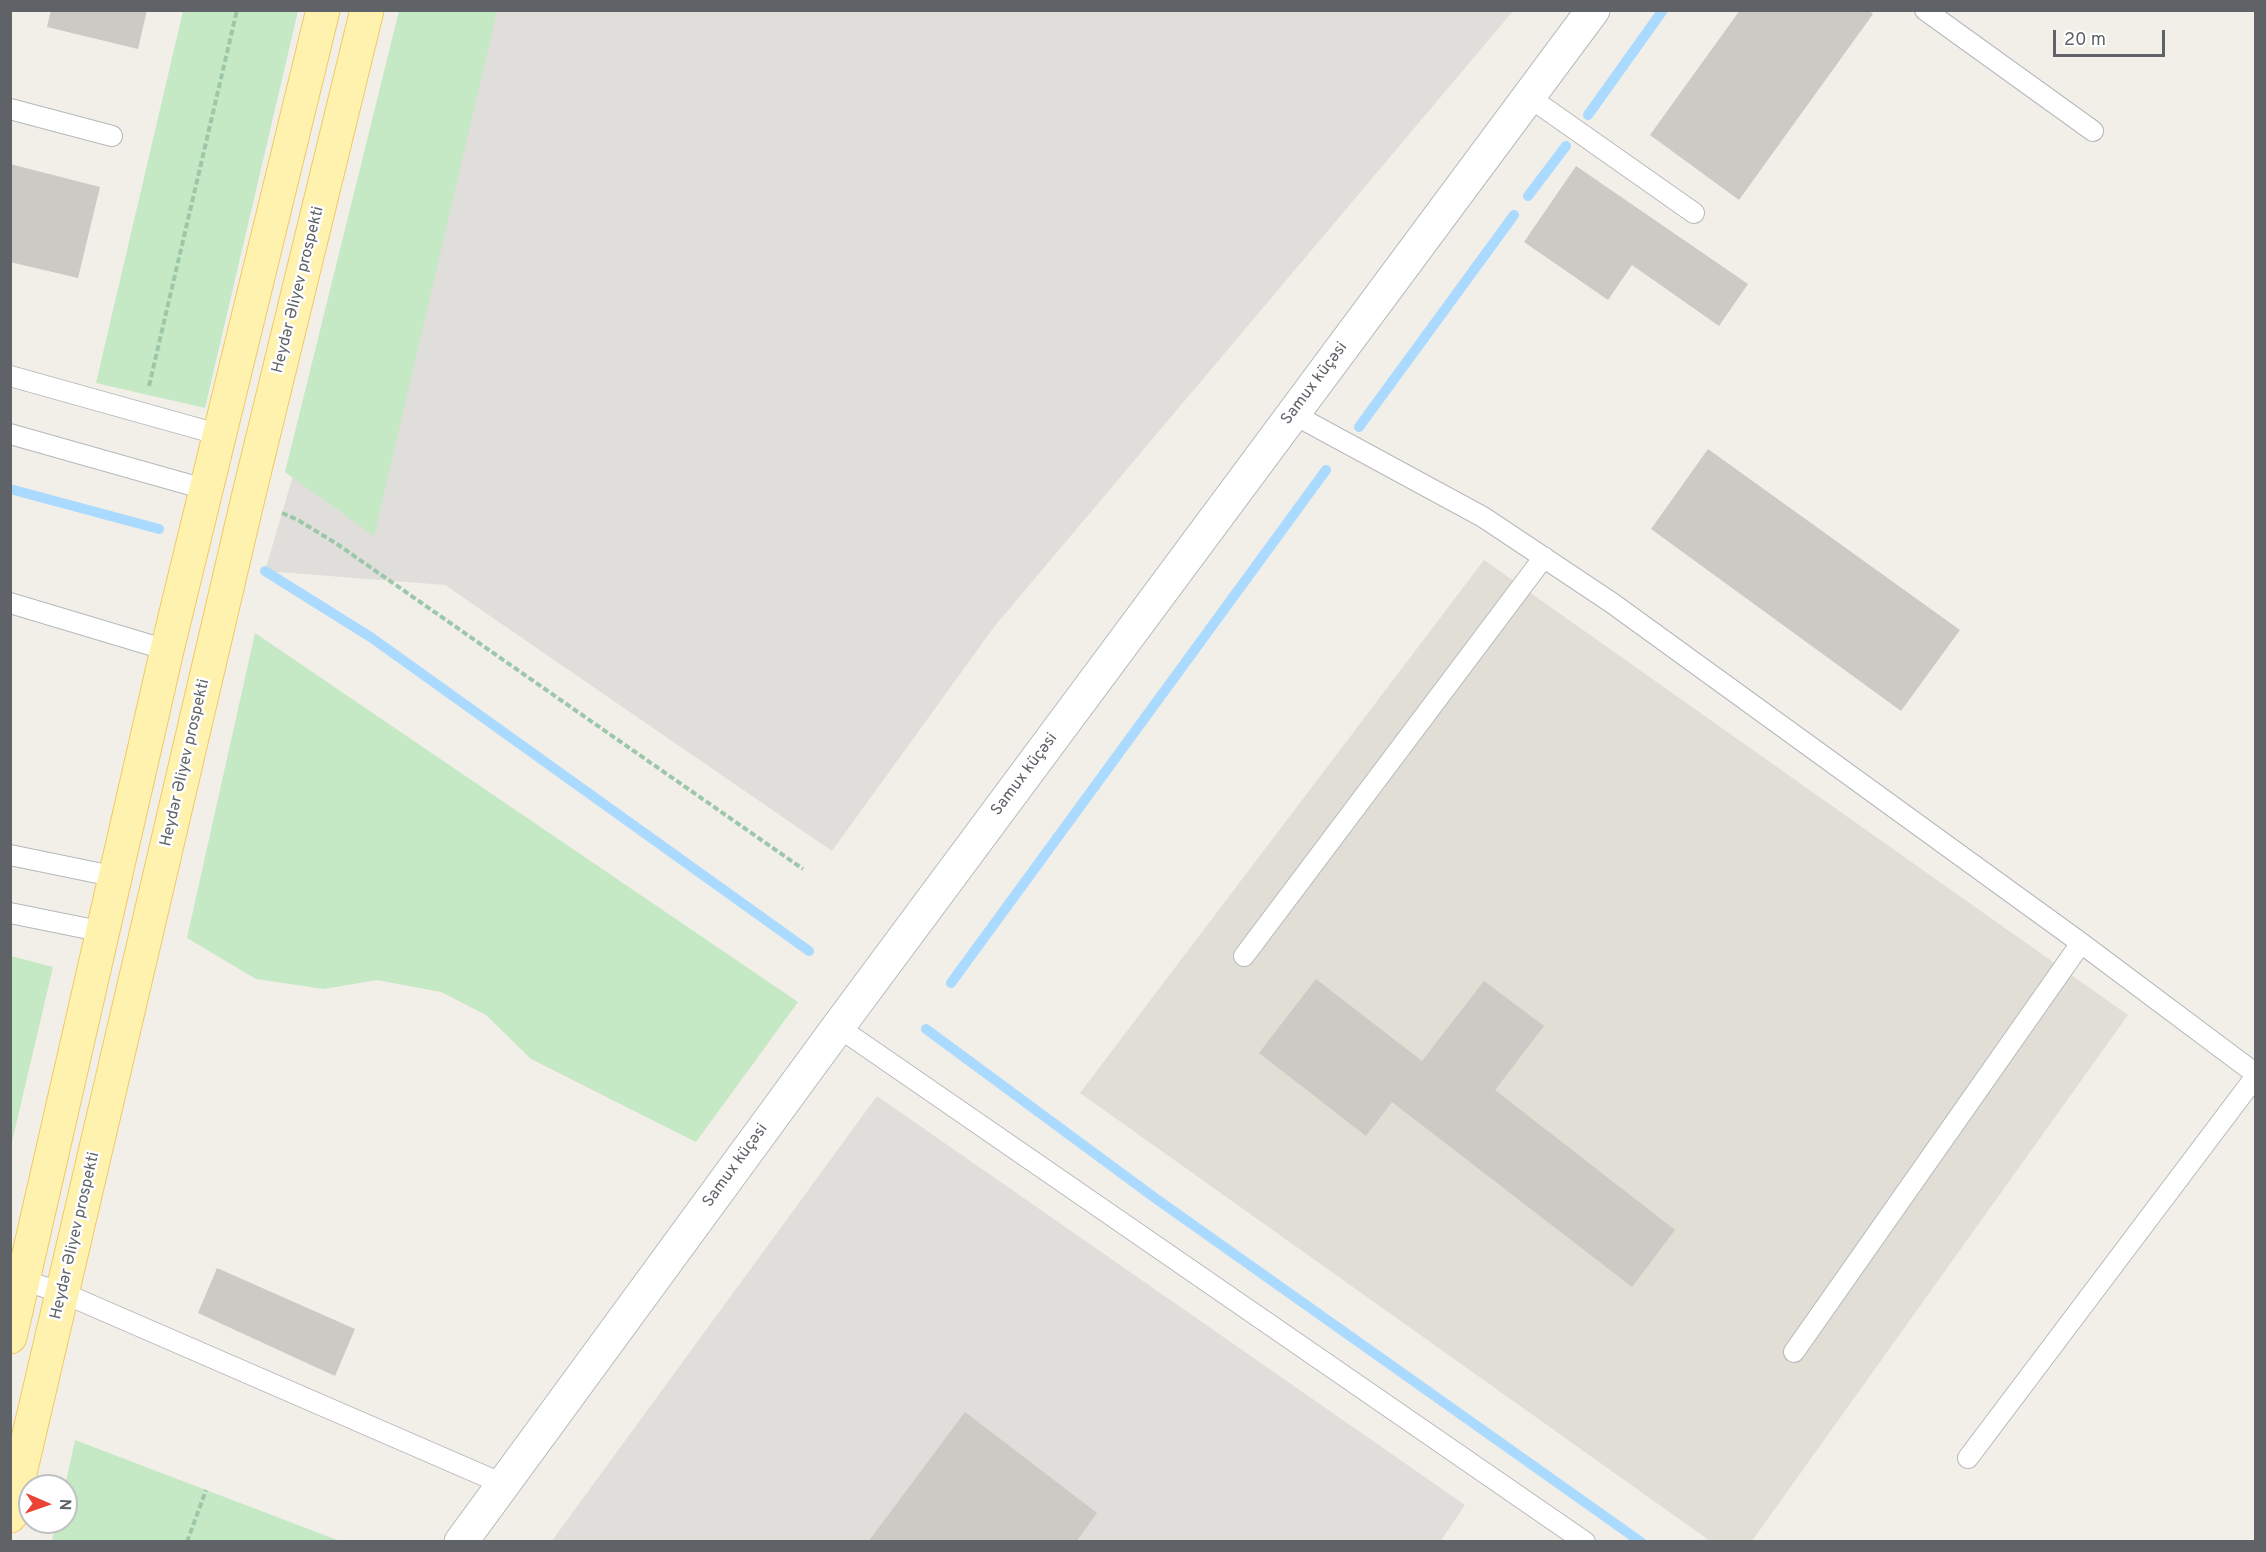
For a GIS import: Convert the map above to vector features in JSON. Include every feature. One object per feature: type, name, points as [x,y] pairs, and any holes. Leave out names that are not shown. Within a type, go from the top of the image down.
[{"type":"main road","points":[[10,1337],[17,1278],[104,932],[167,650],[323,10]]},
{"type":"main road","name":"Heydər Əliyev prospekti","points":[[10,1516],[248,498],[367,10]]},
{"type":"main road","name":"Samux küçəsi","points":[[461,1542],[838,1027],[1593,10]]},
{"type":"lane","points":[[1925,10],[2093,130]]},
{"type":"lane","points":[[1529,97],[1694,213]]},
{"type":"lane","points":[[10,109],[112,136]]},
{"type":"lane","points":[[10,376],[221,435]]},
{"type":"lane","points":[[1293,414],[1484,517],[1612,603],[2081,943],[2256,1075],[1968,1458]]},
{"type":"lane","points":[[10,434],[208,489]]},
{"type":"lane","points":[[1244,956],[1544,557]]},
{"type":"lane","points":[[10,603],[167,650]]},
{"type":"lane","points":[[10,855],[117,877]]},
{"type":"lane","points":[[10,913],[104,932]]},
{"type":"lane","points":[[1794,1352],[2081,943]]},
{"type":"lane","points":[[838,1027],[1585,1542]]},
{"type":"lane","points":[[17,1278],[63,1293],[503,1484]]},
{"type":"path","points":[[147,394],[237,10]]},
{"type":"path","points":[[248,498],[297,520],[337,544],[803,869]]},
{"type":"path","points":[[187,1542],[206,1490]]},
{"type":"shaded area","points":[[429,11],[1513,11],[994,627],[832,851],[445,585],[265,571]]},
{"type":"shaded area","points":[[1484,560],[2128,1015],[1752,1541],[1710,1541],[1080,1093]]},
{"type":"shaded area","points":[[877,1096],[1465,1505],[1440,1542],[551,1542]]},
{"type":"green space","points":[[183,11],[298,11],[205,408],[96,383]]},
{"type":"green space","points":[[399,11],[497,11],[374,536],[285,472]]},
{"type":"green space","points":[[255,633],[798,1002],[696,1142],[531,1059],[486,1015],[441,992],[377,980],[324,989],[256,979],[187,938]]},
{"type":"green space","points":[[10,956],[53,967],[11,1146]]},
{"type":"green space","points":[[75,1440],[340,1541],[52,1541],[53,1534],[78,1534],[78,1474],[68,1474]]},
{"type":"building","points":[[51,10],[147,10],[138,49],[47,27]]},
{"type":"building","points":[[1740,10],[1868,10],[1873,14],[1739,200],[1650,135]]},
{"type":"building","points":[[10,164],[100,187],[78,278],[10,262]]},
{"type":"building","points":[[1576,166],[1748,284],[1719,326],[1632,265],[1608,300],[1524,242]]},
{"type":"building","points":[[1708,449],[1960,630],[1901,711],[1651,529]]},
{"type":"building","points":[[1316,979],[1422,1061],[1484,981],[1544,1026],[1495,1090],[1675,1230],[1632,1287],[1392,1102],[1366,1136],[1259,1053]]},
{"type":"building","points":[[217,1268],[355,1329],[335,1376],[198,1313]]},
{"type":"building","points":[[965,1412],[1097,1513],[1076,1542],[868,1542]]},
{"type":"waterway","points":[[1588,115],[1663,10]]},
{"type":"waterway","points":[[1528,196],[1566,146]]},
{"type":"waterway","points":[[1359,427],[1514,215]]},
{"type":"waterway","points":[[951,983],[1326,470]]},
{"type":"waterway","points":[[10,489],[159,529]]},
{"type":"waterway","points":[[265,571],[372,638],[809,951]]},
{"type":"waterway","points":[[926,1029],[1155,1198],[1641,1542]]}]
